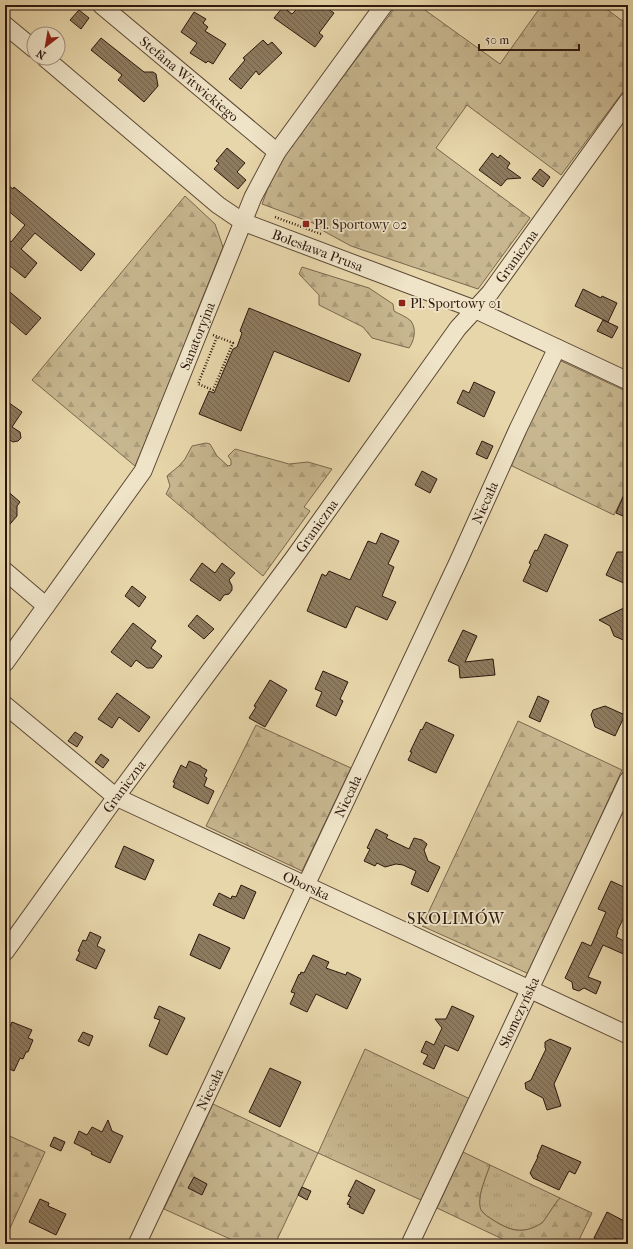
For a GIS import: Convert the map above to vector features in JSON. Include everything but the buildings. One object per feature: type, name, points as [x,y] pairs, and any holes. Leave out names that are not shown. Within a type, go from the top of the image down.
[{"type":"street","name":"Stefana Witwickiego","points":[[101,5],[277,152]]},
{"type":"street","name":"Sanatoryjna","points":[[5,663],[143,471],[253,197],[277,152],[384,5]]},
{"type":"street","points":[[5,24],[26,42]]},
{"type":"street","name":"Bolesława Prusa","points":[[53,66],[218,205],[243,222],[474,309],[628,381]]},
{"type":"street","name":"Graniczna","points":[[5,952],[116,797],[293,559],[458,328],[490,293],[628,101]]},
{"type":"street","name":"Niecała","points":[[137,1244],[458,562],[518,428],[557,348]]},
{"type":"street","points":[[5,570],[46,606]]},
{"type":"street","name":"Oborska","points":[[5,705],[116,797],[628,1035]]},
{"type":"street","name":"Słomczyńska","points":[[410,1244],[628,780]]},
{"type":"path","points":[[217,337],[233,343],[213,390],[198,384],[217,337]]},
{"type":"green space","points":[[397,5],[418,5],[500,64],[542,5],[601,5],[628,25],[628,85],[561,175],[467,105],[436,148],[530,218],[478,289],[351,246],[318,228],[313,223],[262,204],[276,166]]},
{"type":"green space","points":[[185,196],[215,224],[223,247],[192,324],[191,333],[180,361],[135,466],[32,380]]},
{"type":"green space","points":[[302,267],[369,288],[393,304],[394,311],[411,321],[413,324],[414,335],[409,348],[372,338],[363,327],[319,305],[319,295],[299,274]]},
{"type":"green space","points":[[559,360],[628,392],[628,486],[614,515],[510,465]]},
{"type":"green space","points":[[206,443],[210,444],[217,456],[228,466],[231,465],[231,460],[228,456],[235,449],[289,464],[308,462],[332,469],[304,507],[310,511],[263,576],[166,494],[170,486],[167,476],[185,459],[192,446]]},
{"type":"green space","points":[[518,721],[622,770],[529,974],[422,926]]},
{"type":"green space","points":[[256,725],[351,768],[302,871],[206,826]]},
{"type":"green space","points":[[365,1049],[470,1099],[421,1200],[318,1153]]},
{"type":"green space","points":[[213,1104],[318,1153],[275,1244],[241,1244],[164,1209]]},
{"type":"green space","points":[[5,1134],[45,1152],[5,1239]]},
{"type":"green space","points":[[463,1152],[490,1165],[482,1188],[480,1200],[481,1210],[485,1215],[499,1224],[511,1229],[529,1229],[542,1223],[560,1198],[592,1213],[577,1244],[513,1244],[437,1208]]},
{"type":"green space","points":[[490,1165],[560,1198],[542,1223],[529,1229],[511,1229],[499,1224],[482,1212],[480,1205],[481,1194]]},
{"type":"place","name":"Pl. Sportowy 02","points":[[306,224]]},
{"type":"place","name":"Pl. Sportowy 01","points":[[402,303]]},
{"type":"district","name":"SKOLIMÓW","points":[[456,918]]}]
